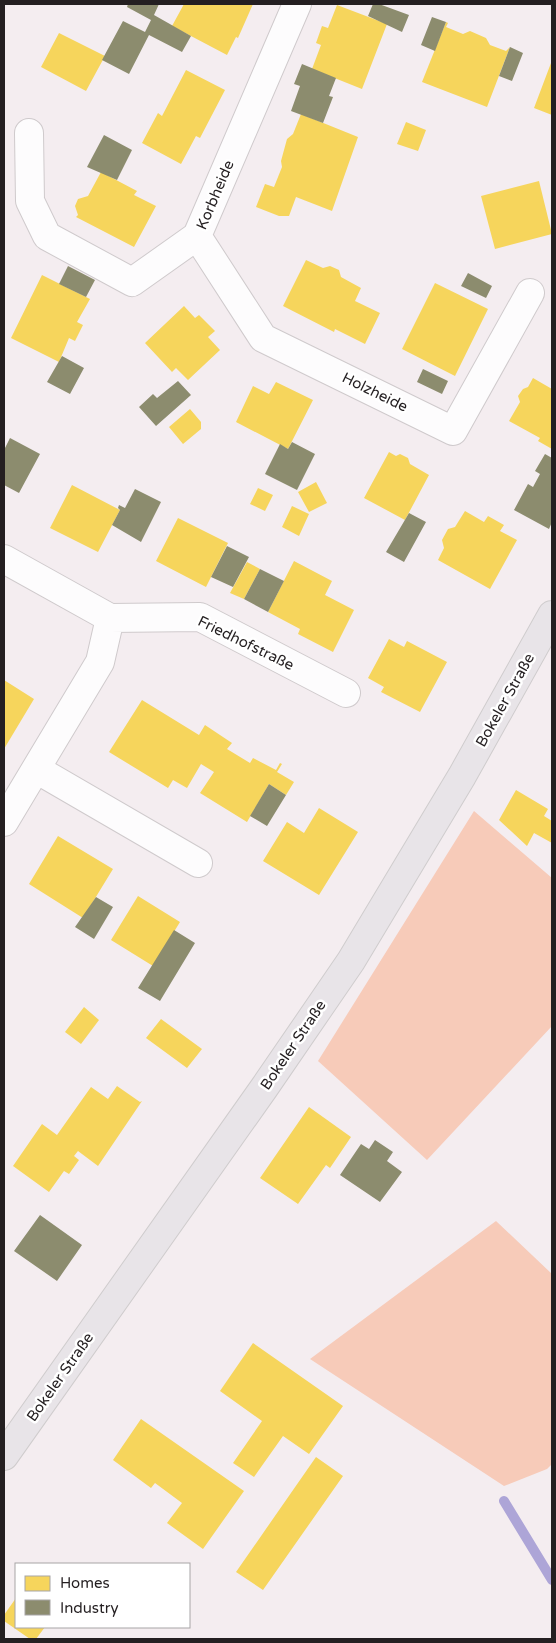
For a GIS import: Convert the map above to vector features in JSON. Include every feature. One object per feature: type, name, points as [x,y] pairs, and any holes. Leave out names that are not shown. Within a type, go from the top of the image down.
[{"type":"main road","name":"Bokeler Straße","points":[[4,1456],[264,1088],[351,961],[462,776],[552,615]]},
{"type":"street","name":"Korbheide","points":[[29,133],[30,201],[48,236],[132,282],[197,236],[297,4]]},
{"type":"street","name":"Holzheide","points":[[197,236],[263,338],[453,430],[530,293]]},
{"type":"street","name":"Friedhofstraße","points":[[4,559],[110,618],[200,617],[346,693]]},
{"type":"street","points":[[4,822],[100,662],[110,618]]},
{"type":"street","points":[[36,769],[198,863]]},
{"type":"shaded area","points":[[474,811],[552,878],[552,1026],[427,1160],[318,1061]]},
{"type":"shaded area","points":[[496,1221],[552,1274],[552,1464],[547,1469],[504,1486],[310,1359]]},
{"type":"building: Homes","points":[[184,4],[253,4],[238,38],[236,37],[227,55],[172,26]]},
{"type":"building: Homes","points":[[337,5],[387,24],[362,89],[312,69],[321,45],[316,43],[322,26],[328,28]]},
{"type":"building: Homes","points":[[446,22],[448,23],[446,27],[463,34],[470,31],[486,38],[490,45],[506,51],[510,47],[487,107],[422,82]]},
{"type":"building: Homes","points":[[59,33],[105,56],[86,91],[41,67]]},
{"type":"building: Homes","points":[[552,64],[552,115],[534,108]]},
{"type":"building: Homes","points":[[186,70],[225,90],[200,138],[196,136],[181,164],[142,143],[158,113],[162,116]]},
{"type":"building: Homes","points":[[301,114],[358,137],[332,211],[296,197],[289,216],[279,216],[256,207],[265,184],[274,187],[282,167],[281,161],[287,139],[293,134]]},
{"type":"building: Homes","points":[[406,122],[426,130],[418,151],[397,144]]},
{"type":"building: Homes","points":[[101,172],[137,191],[134,195],[156,206],[134,247],[76,217],[78,215],[75,206],[78,199],[88,196]]},
{"type":"building: Homes","points":[[539,181],[552,234],[495,249],[481,196]]},
{"type":"building: Homes","points":[[306,260],[323,268],[330,266],[339,270],[341,277],[361,288],[355,301],[380,313],[365,344],[335,329],[334,332],[283,306]]},
{"type":"building: Homes","points":[[42,275],[90,299],[77,322],[83,325],[75,341],[69,338],[59,362],[11,338]]},
{"type":"building: Homes","points":[[435,283],[488,309],[455,376],[402,349]]},
{"type":"building: Homes","points":[[184,306],[195,318],[199,315],[215,331],[208,337],[220,350],[188,380],[176,368],[172,372],[145,343]]},
{"type":"building: Homes","points":[[533,378],[552,389],[552,449],[538,441],[540,438],[509,421],[520,402],[518,396],[523,389],[528,387]]},
{"type":"building: Homes","points":[[276,382],[313,400],[288,449],[236,422],[253,386],[269,394]]},
{"type":"building: Homes","points":[[190,409],[201,422],[201,429],[183,444],[169,427]]},
{"type":"building: Homes","points":[[389,452],[396,456],[400,454],[408,458],[410,464],[429,475],[405,520],[364,498]]},
{"type":"building: Homes","points":[[316,482],[327,503],[309,512],[298,492]]},
{"type":"building: Homes","points":[[72,485],[120,510],[98,552],[50,528]]},
{"type":"building: Homes","points":[[258,488],[273,495],[265,511],[250,504]]},
{"type":"building: Homes","points":[[292,506],[309,514],[299,536],[282,527]]},
{"type":"building: Homes","points":[[465,511],[484,522],[488,516],[504,525],[500,531],[517,540],[490,589],[438,560],[444,548],[442,540],[448,529],[455,527]]},
{"type":"building: Homes","points":[[178,518],[228,543],[206,587],[156,561]]},
{"type":"building: Homes","points":[[294,561],[332,581],[325,595],[354,610],[333,652],[298,634],[300,629],[268,612]]},
{"type":"building: Homes","points":[[247,562],[260,569],[244,599],[230,593]]},
{"type":"building: Homes","points":[[389,639],[404,647],[407,641],[447,662],[420,712],[381,692],[384,687],[368,678]]},
{"type":"building: Homes","points":[[4,680],[34,699],[4,749]]},
{"type":"building: Homes","points":[[142,700],[199,735],[205,725],[232,743],[227,749],[250,763],[253,758],[276,770],[280,763],[282,764],[277,772],[294,782],[286,795],[269,784],[247,822],[200,793],[214,772],[201,764],[187,788],[173,780],[168,788],[109,752]]},
{"type":"building: Homes","points":[[516,790],[548,809],[544,816],[552,821],[552,843],[534,833],[527,846],[499,820]]},
{"type":"building: Homes","points":[[319,808],[358,832],[319,895],[263,861],[287,822],[304,833]]},
{"type":"building: Homes","points":[[58,836],[113,869],[83,918],[29,884]]},
{"type":"building: Homes","points":[[138,896],[180,922],[153,966],[111,940]]},
{"type":"building: Homes","points":[[84,1007],[99,1020],[81,1044],[65,1032]]},
{"type":"building: Homes","points":[[161,1019],[202,1049],[187,1068],[146,1038]]},
{"type":"building: Homes","points":[[117,1086],[140,1102],[142,1101],[98,1166],[78,1151],[74,1156],[79,1160],[69,1174],[64,1171],[49,1192],[13,1166],[42,1124],[57,1135],[91,1087],[108,1099]]},
{"type":"building: Homes","points":[[309,1107],[351,1137],[330,1168],[326,1165],[298,1204],[260,1178]]},
{"type":"building: Homes","points":[[253,1343],[343,1406],[309,1454],[283,1436],[254,1477],[233,1463],[262,1421],[220,1391]]},
{"type":"building: Homes","points":[[141,1419],[244,1491],[203,1549],[167,1523],[182,1503],[155,1483],[151,1488],[113,1460]]},
{"type":"building: Homes","points":[[316,1457],[343,1476],[263,1590],[236,1572]]},
{"type":"building: Homes","points":[[15,1599],[15,1628],[44,1628],[36,1639],[30,1639],[4,1621],[4,1615]]},
{"type":"building: Industry","points":[[128,4],[159,4],[154,15],[191,36],[182,52],[149,35],[129,74],[102,60],[123,21],[145,32],[151,20],[127,7]]},
{"type":"building: Industry","points":[[373,4],[379,4],[409,15],[402,32],[368,16]]},
{"type":"building: Industry","points":[[432,17],[446,22],[435,51],[421,45]]},
{"type":"building: Industry","points":[[510,47],[523,53],[512,81],[499,76]]},
{"type":"building: Industry","points":[[302,64],[336,78],[329,96],[333,97],[323,123],[291,111],[300,86],[294,84]]},
{"type":"building: Industry","points":[[104,135],[132,150],[117,180],[87,167]]},
{"type":"building: Industry","points":[[68,266],[95,280],[86,297],[59,284]]},
{"type":"building: Industry","points":[[468,273],[492,286],[486,298],[461,286]]},
{"type":"building: Industry","points":[[62,356],[84,368],[70,394],[47,382]]},
{"type":"building: Industry","points":[[423,369],[448,381],[442,394],[417,382]]},
{"type":"building: Industry","points":[[178,381],[191,395],[156,426],[139,407],[153,394],[157,398]]},
{"type":"building: Industry","points":[[10,438],[40,454],[19,493],[4,485],[4,450]]},
{"type":"building: Industry","points":[[292,442],[315,454],[297,490],[265,474],[280,444],[288,449]]},
{"type":"building: Industry","points":[[545,454],[552,458],[552,522],[549,529],[514,510],[528,484],[533,487],[540,474],[535,471]]},
{"type":"building: Industry","points":[[135,489],[161,502],[141,542],[112,525],[120,510],[118,508],[119,505],[125,508]]},
{"type":"building: Industry","points":[[409,513],[426,522],[404,562],[386,552]]},
{"type":"building: Industry","points":[[227,546],[249,557],[233,587],[211,577]]},
{"type":"building: Industry","points":[[260,569],[284,581],[268,612],[244,599]]},
{"type":"building: Industry","points":[[269,784],[286,795],[267,826],[250,816]]},
{"type":"building: Industry","points":[[96,897],[113,907],[94,939],[75,927]]},
{"type":"building: Industry","points":[[174,930],[195,943],[160,1001],[138,988]]},
{"type":"building: Industry","points":[[375,1140],[393,1152],[387,1161],[402,1172],[380,1202],[340,1175],[361,1144],[369,1149]]},
{"type":"building: Industry","points":[[40,1215],[82,1245],[57,1281],[14,1251]]},
{"type":"waterway","points":[[504,1501],[552,1580]]}]
